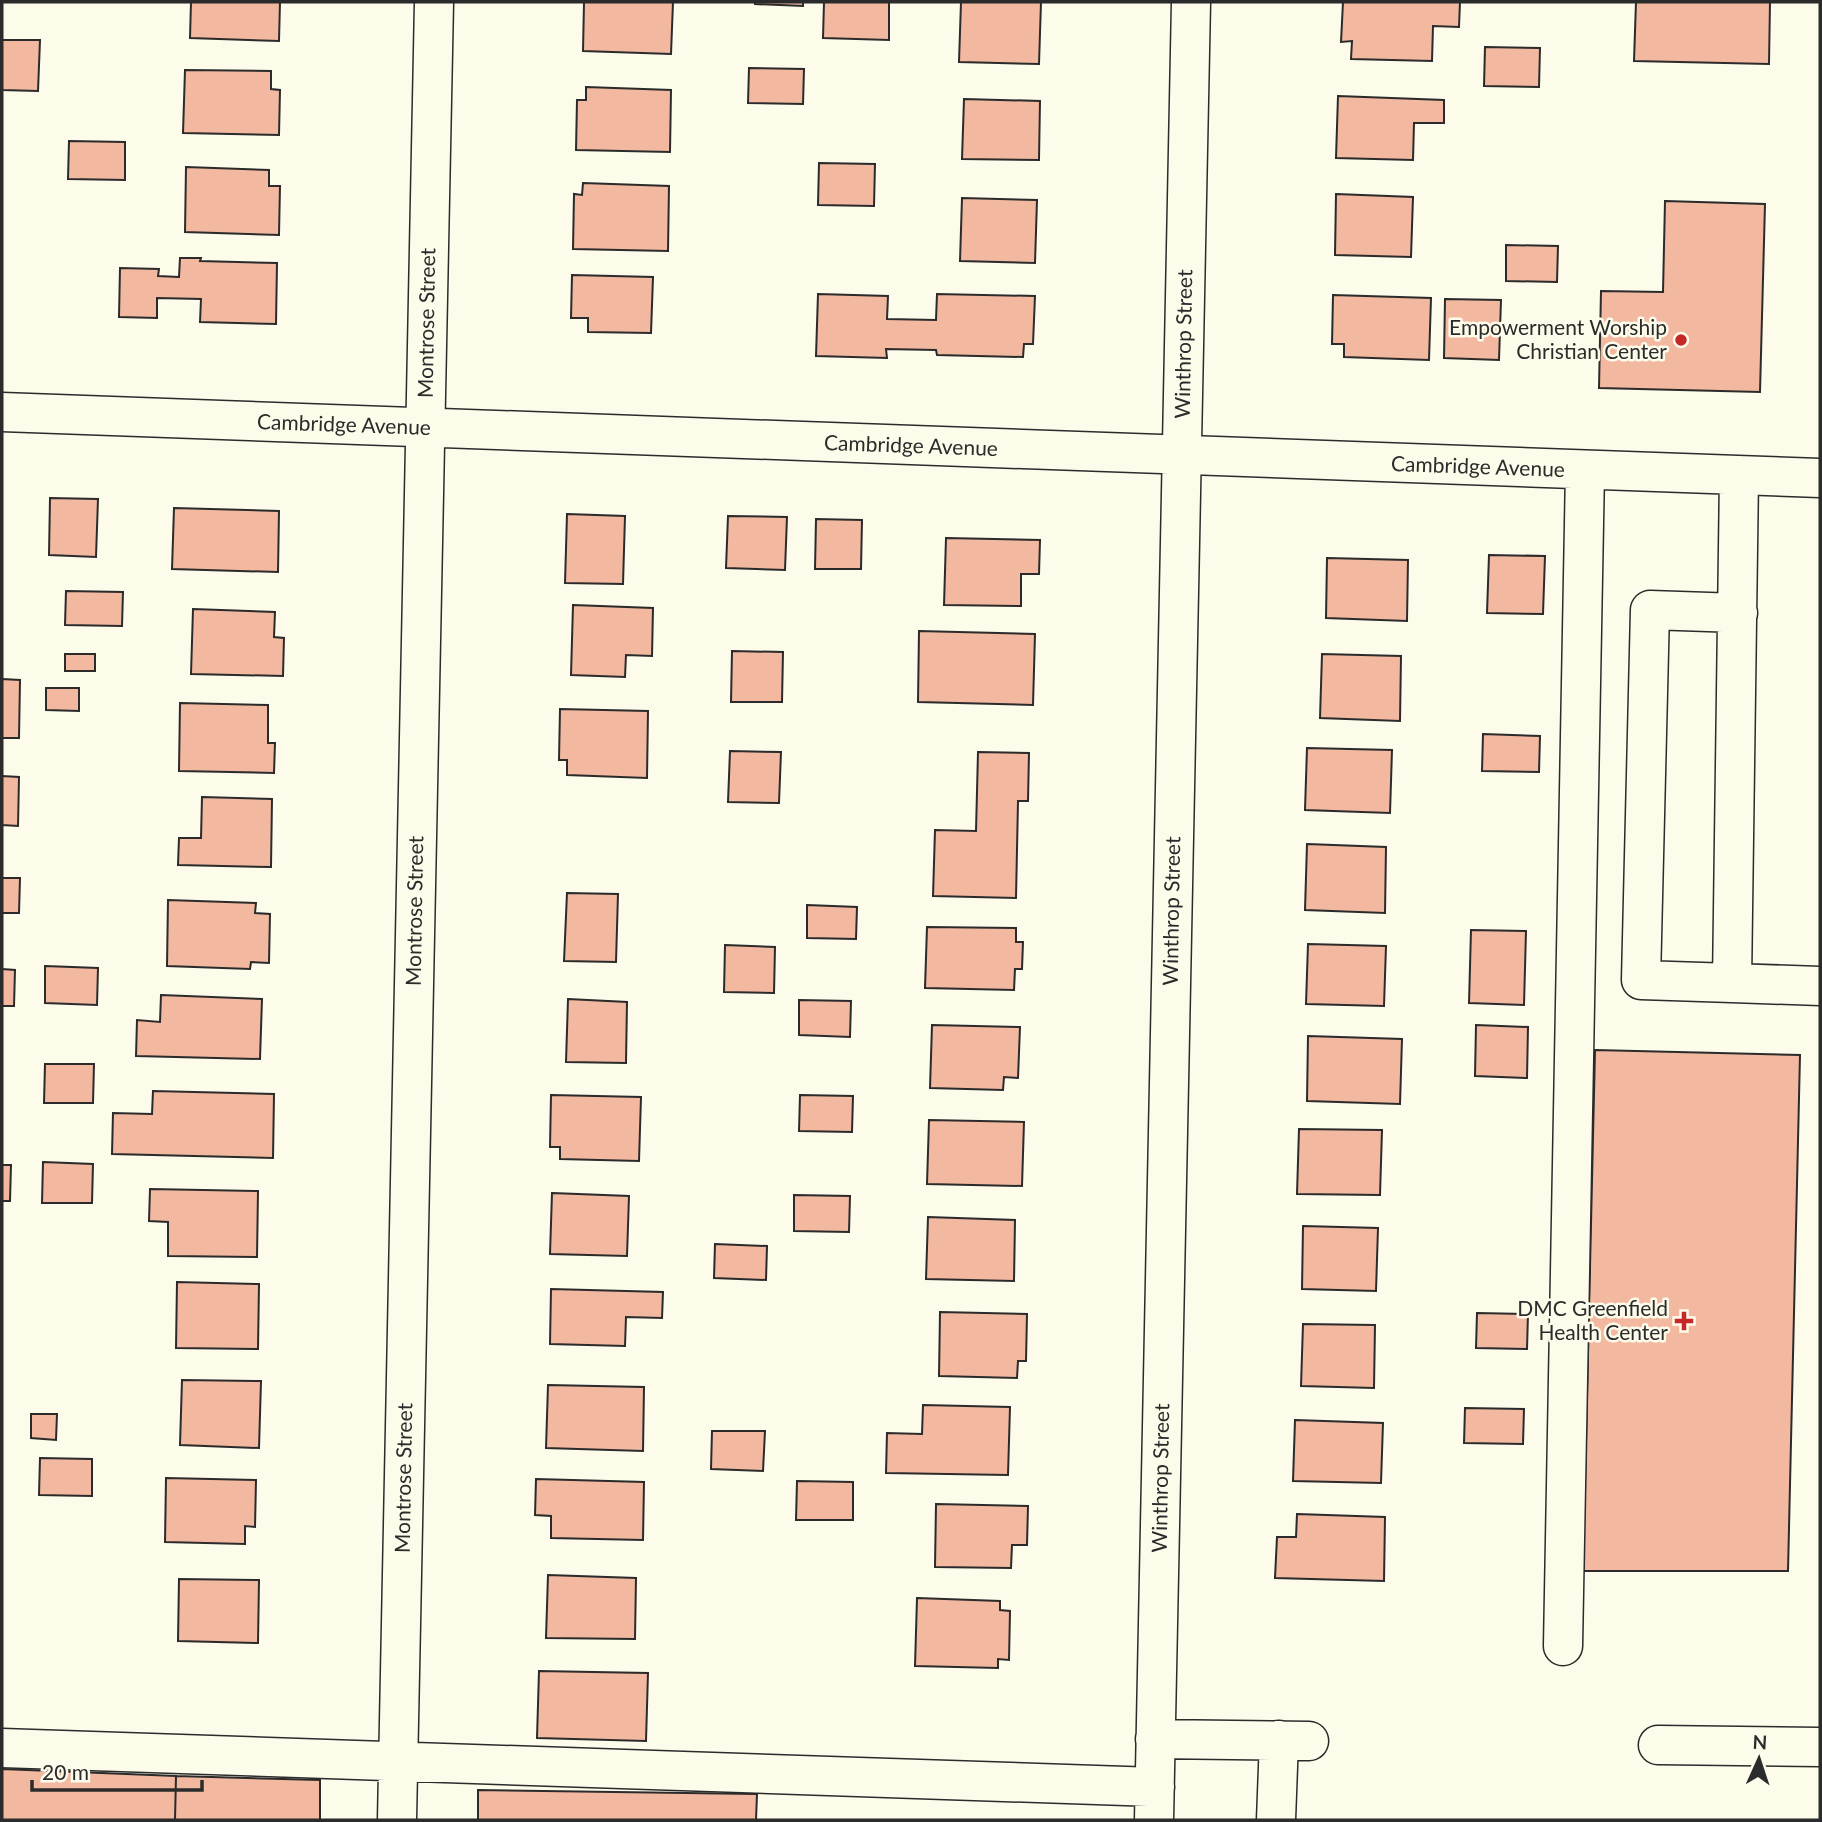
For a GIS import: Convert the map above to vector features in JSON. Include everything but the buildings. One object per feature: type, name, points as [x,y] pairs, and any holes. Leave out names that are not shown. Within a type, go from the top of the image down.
[{"type":"street","name":"Montrose Street","points":[[397,1820],[434,2]]},
{"type":"street","name":"Winthrop Street","points":[[1155,1803],[1191,2]]},
{"type":"street","name":"Cambridge Avenue","points":[[2,412],[1820,478]]},
{"type":"street","points":[[1563,1646],[1586,470]]},
{"type":"street","points":[[1732,983],[1739,475]]},
{"type":"street","points":[[1738,613],[1650,610],[1641,980],[1820,986]]},
{"type":"street","points":[[1155,1739],[1294,1741],[1276,1820]]},
{"type":"street","points":[[1658,1745],[1820,1747]]},
{"type":"street","points":[[2,1748],[398,1761],[1155,1803]]},
{"type":"place","name":"Empowerment Worship Christian Center","points":[[1681,340]]},
{"type":"place","name":"DMC Greenfield Health Center","points":[[1684,1321]]}]
